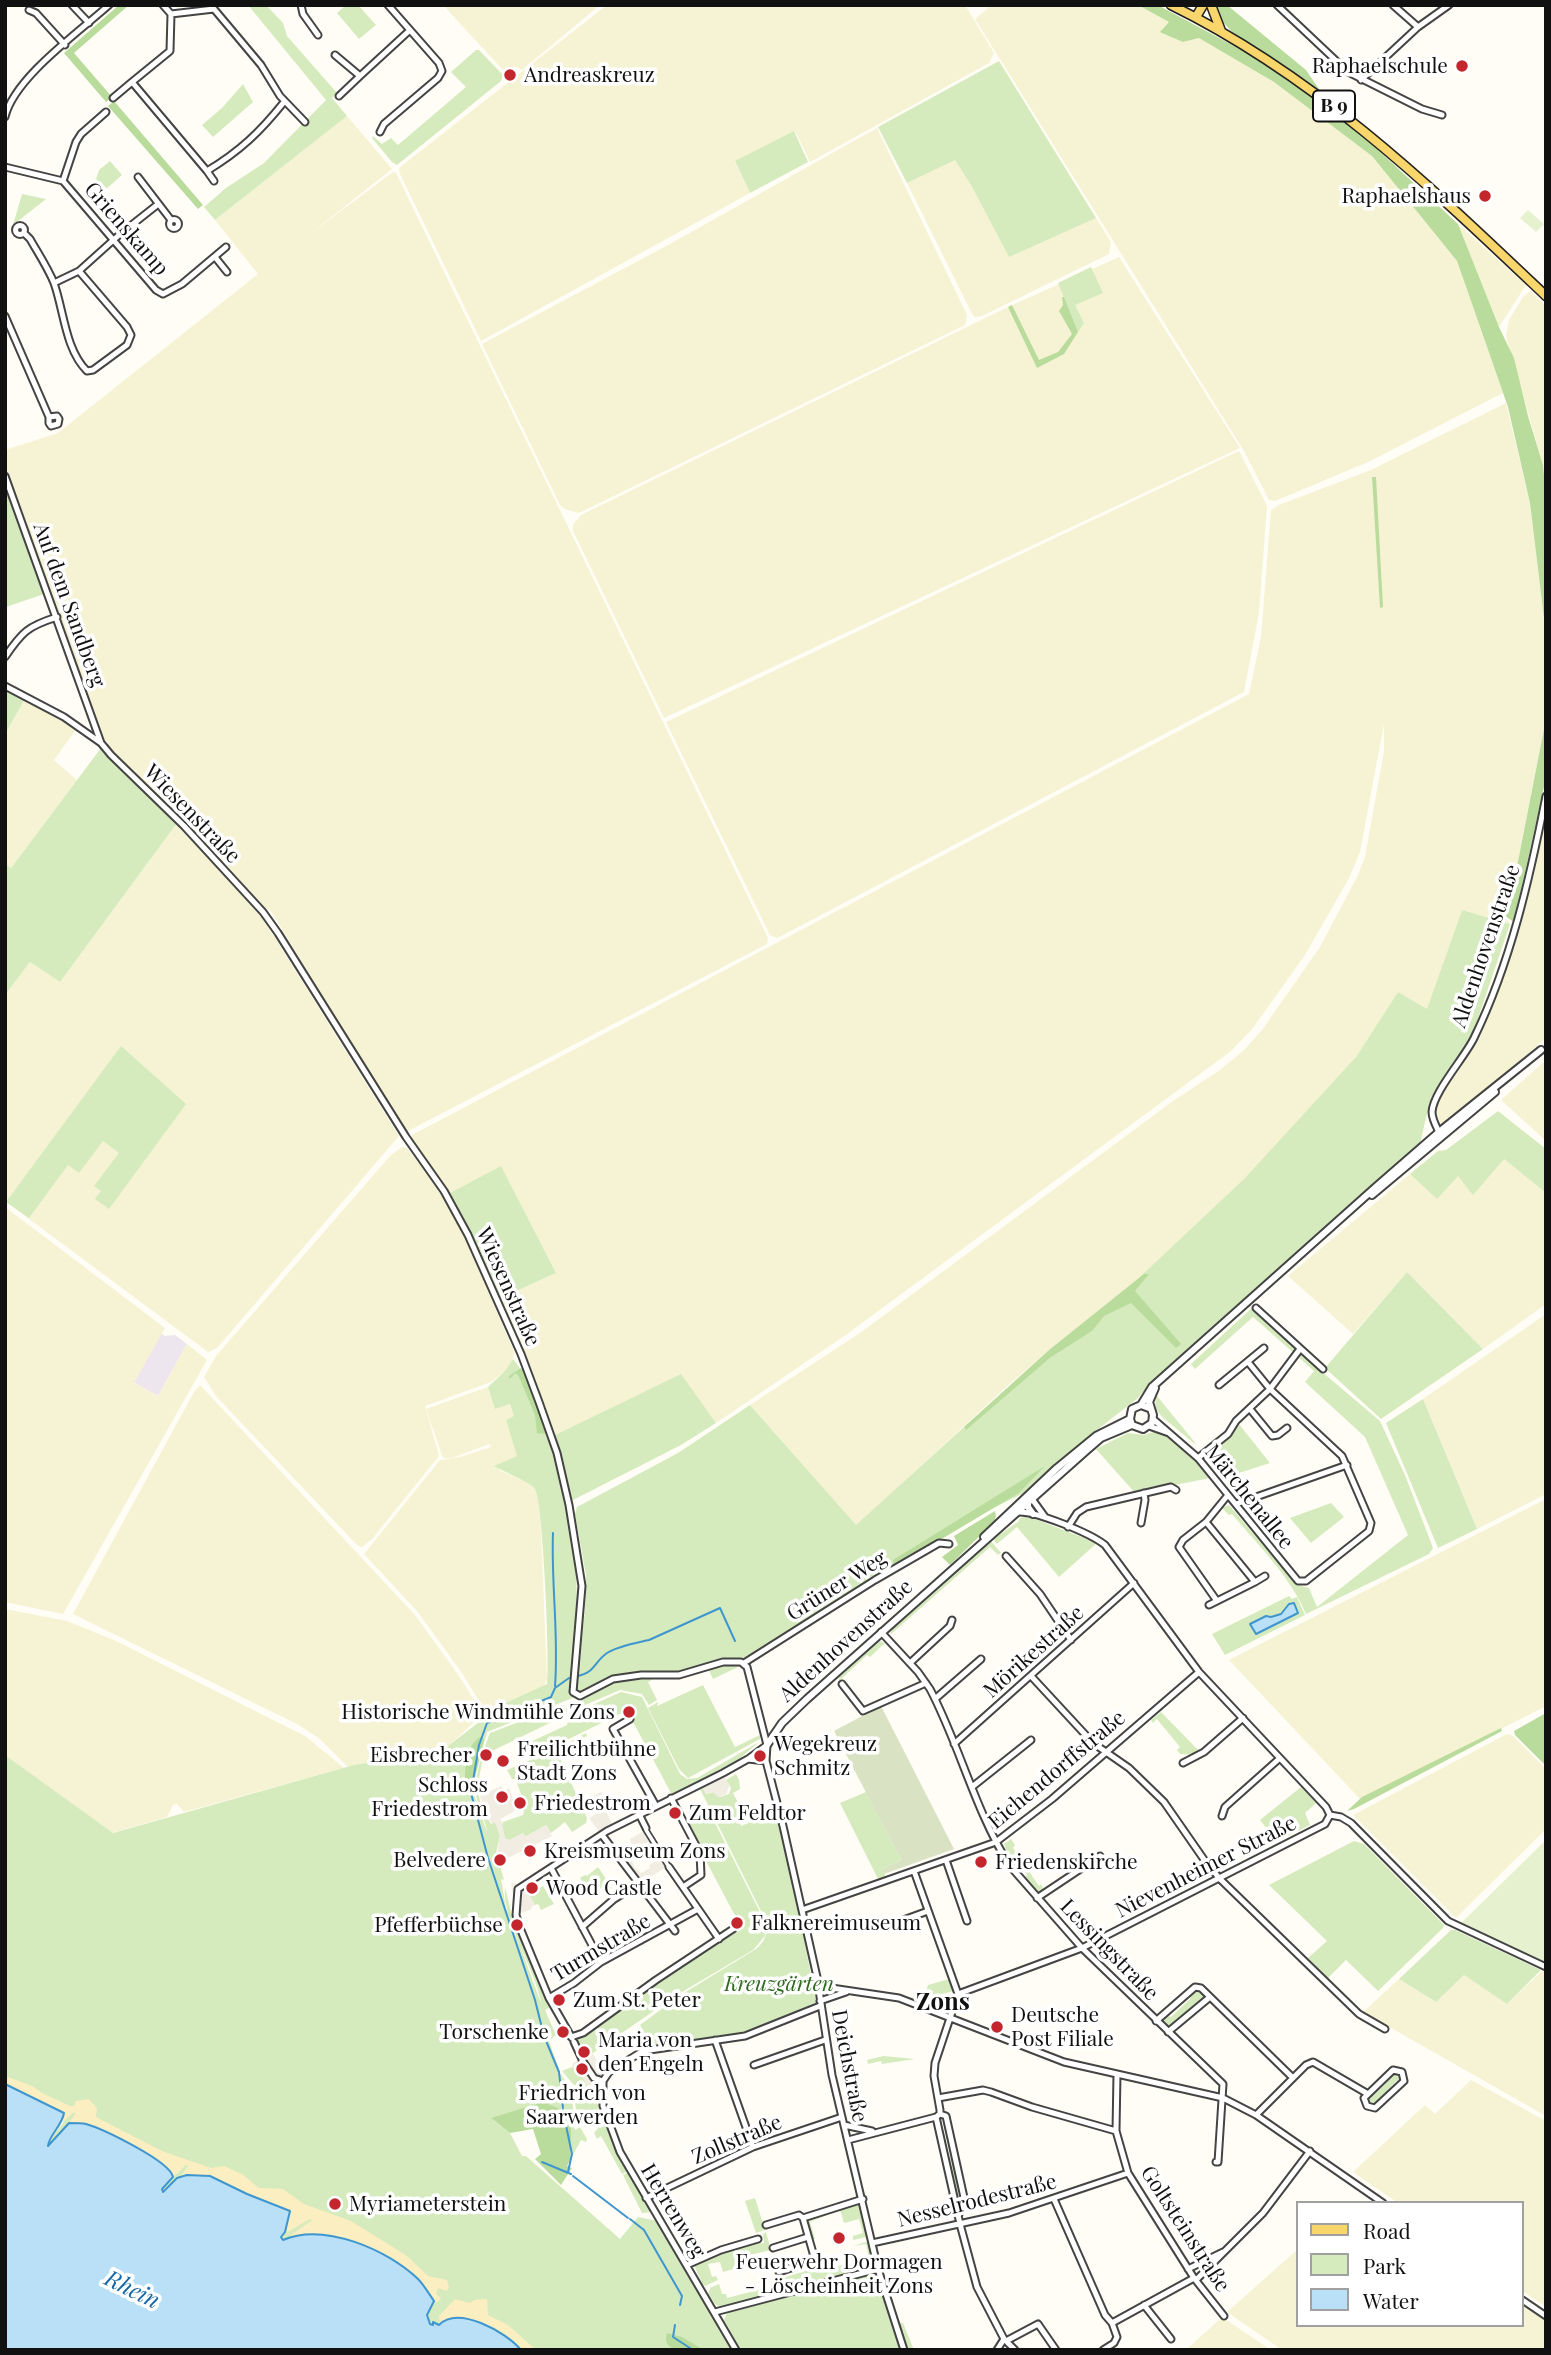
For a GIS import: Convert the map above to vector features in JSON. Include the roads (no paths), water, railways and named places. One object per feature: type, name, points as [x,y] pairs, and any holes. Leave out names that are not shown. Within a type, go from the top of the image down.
[{"type":"main road","name":"B 9","points":[[1171,5],[1221,31],[1311,89],[1371,136],[1546,296]]},
{"type":"main road","points":[[1199,19],[1203,5]]},
{"type":"main road","points":[[1199,19],[1211,5],[1221,31]]},
{"type":"street","points":[[72,5],[89,23]]},
{"type":"street","points":[[5,117],[7,108],[24,82],[109,5]]},
{"type":"street","points":[[113,98],[170,51],[171,14],[163,5]]},
{"type":"street","points":[[301,5],[303,13],[318,35]]},
{"type":"street","points":[[380,132],[384,124],[438,78],[442,71],[439,63],[388,5]]},
{"type":"street","points":[[1277,5],[1348,72],[1422,109],[1442,115]]},
{"type":"street","points":[[1393,5],[1418,27]]},
{"type":"street","points":[[1362,80],[1418,27],[1449,5]]},
{"type":"street","points":[[171,14],[214,9],[261,65],[284,102],[305,122]]},
{"type":"street","points":[[29,10],[36,13],[65,45]]},
{"type":"street","points":[[339,96],[410,30]]},
{"type":"street","points":[[170,51],[177,57]]},
{"type":"street","points":[[335,55],[360,76]]},
{"type":"street","points":[[132,82],[215,181]]},
{"type":"street","points":[[207,171],[236,153],[252,139],[284,102]]},
{"type":"street","points":[[63,181],[76,142],[106,112]]},
{"type":"street","name":"Grienskamp","points":[[5,167],[63,181],[156,290],[163,294],[182,284],[226,247]]},
{"type":"street","points":[[138,177],[171,220]]},
{"type":"street","points":[[54,283],[79,271],[157,205]]},
{"type":"street","points":[[24,233],[54,283],[69,336],[81,365],[87,371],[93,370],[127,345],[131,335],[79,271]]},
{"type":"street","points":[[215,257],[227,272]]},
{"type":"street","points":[[5,316],[50,417]]},
{"type":"street","name":"Auf dem Sandberg","points":[[5,475],[102,744]]},
{"type":"street","points":[[5,657],[27,629],[57,617]]},
{"type":"street","points":[[5,686],[64,717],[102,744]]},
{"type":"street","name":"Wiesenstraße","points":[[102,744],[203,845],[278,933],[405,1137],[444,1191],[468,1235],[521,1354],[539,1402],[570,1508],[582,1586],[573,1692],[580,1696],[613,1679],[627,1676],[667,1676],[723,1662],[744,1663]]},
{"type":"street","name":"Aldenhovenstraße","points":[[1439,1132],[1432,1115],[1434,1102],[1472,1041],[1489,1004],[1529,878],[1546,796]]},
{"type":"street","points":[[1131,1422],[1132,1409],[1141,1405],[1147,1394],[1160,1381],[1439,1132],[1544,1048]]},
{"type":"street","points":[[1341,1220],[1439,1140],[1544,1048]]},
{"type":"street","points":[[1256,1308],[1323,1369]]},
{"type":"street","points":[[1219,1385],[1264,1348]]},
{"type":"street","points":[[1198,1458],[1228,1434],[1236,1420],[1270,1389],[1300,1349]]},
{"type":"street","points":[[1236,1504],[1347,1465],[1340,1454],[1270,1389],[1248,1362]]},
{"type":"street","points":[[1131,1422],[1143,1429],[1149,1426],[1153,1419],[1149,1408],[1152,1393],[1160,1381]]},
{"type":"street","points":[[1141,1405],[1149,1408]]},
{"type":"street","points":[[1250,1409],[1272,1436],[1278,1436],[1287,1428]]},
{"type":"street","name":"Märchenallee","points":[[1153,1419],[1198,1458],[1294,1577],[1301,1582],[1310,1578],[1371,1528],[1347,1465]]},
{"type":"street","points":[[1027,1501],[1041,1487],[1041,1483],[1096,1436],[1131,1422]]},
{"type":"street","name":"Aldenhovenstraße","points":[[767,1745],[791,1714],[1027,1501],[1096,1442],[1131,1422]]},
{"type":"street","name":"Märchenallee","points":[[1149,1426],[1171,1433]]},
{"type":"street","points":[[1068,1527],[1077,1513],[1086,1507],[1171,1487],[1176,1490]]},
{"type":"street","points":[[1140,1523],[1144,1493]]},
{"type":"street","points":[[1217,1601],[1179,1547],[1183,1540],[1206,1522],[1228,1495]]},
{"type":"street","points":[[1027,1501],[1033,1514]]},
{"type":"street","points":[[1027,1501],[1047,1519]]},
{"type":"street","name":"Aldenhovenstraße","points":[[953,1568],[1018,1512],[1027,1501]]},
{"type":"street","points":[[1018,1512],[1033,1514],[1085,1533],[1105,1545],[1199,1672],[1326,1807],[1330,1815],[1341,1817],[1350,1823],[1452,1924],[1546,1968]]},
{"type":"street","points":[[1206,1522],[1255,1583]]},
{"type":"street","name":"Grüner Weg","points":[[744,1663],[918,1555],[939,1543],[948,1544]]},
{"type":"street","points":[[1006,1556],[1040,1594],[1071,1640]]},
{"type":"street","points":[[1209,1605],[1265,1576]]},
{"type":"street","name":"Mörikestraße","points":[[954,1744],[1134,1583]]},
{"type":"street","points":[[910,1663],[950,1626],[952,1620]]},
{"type":"street","name":"Lessingstraße","points":[[881,1632],[910,1663],[935,1699],[996,1842],[1010,1866],[1082,1948],[1219,2078],[1223,2084],[1223,2098]]},
{"type":"street","points":[[935,1699],[981,1659]]},
{"type":"street","points":[[744,1663],[751,1680],[767,1745],[748,1759],[602,1835],[518,1889],[516,1914],[549,1998],[594,2078],[603,2081],[609,2072],[643,2051],[751,2034],[853,1990]]},
{"type":"street","name":"Eichendorffstraße","points":[[802,1910],[996,1842],[1052,1799],[1199,1672]]},
{"type":"street","points":[[1031,1676],[1093,1743],[1136,1774],[1164,1802],[1220,1878],[1350,2006],[1385,2029]]},
{"type":"street","points":[[842,1684],[863,1711],[926,1683]]},
{"type":"street","points":[[1183,1763],[1204,1752],[1243,1718]]},
{"type":"street","points":[[630,1719],[613,1729],[656,1805]]},
{"type":"street","points":[[972,1787],[1031,1740]]},
{"type":"street","name":"Deichstraße","points":[[767,1745],[766,1761],[802,1910],[842,2117],[878,2269],[904,2350]]},
{"type":"street","points":[[1222,1816],[1225,1807],[1280,1758]]},
{"type":"street","points":[[748,1759],[766,1761]]},
{"type":"street","points":[[671,1798],[700,1853],[701,1875],[683,1887]]},
{"type":"street","points":[[639,1814],[669,1867],[719,1939]]},
{"type":"street","name":"Nievenheimer Straße","points":[[958,1994],[1082,1948],[1325,1824],[1330,1815]]},
{"type":"street","points":[[602,1835],[675,1931]]},
{"type":"street","points":[[1037,1898],[1100,1856]]},
{"type":"street","points":[[946,1860],[967,1921]]},
{"type":"street","points":[[551,1868],[601,1962]]},
{"type":"street","points":[[914,1871],[958,1994],[935,2063],[934,2076],[938,2116],[958,2216],[977,2287],[1005,2340],[1016,2350]]},
{"type":"street","points":[[582,1927],[612,1900],[640,1883]]},
{"type":"street","name":"Turmstraße","points":[[549,1998],[601,1962],[698,1909]]},
{"type":"street","points":[[864,1926],[895,1923],[928,1912]]},
{"type":"street","points":[[572,2039],[733,1929]]},
{"type":"street","points":[[818,1986],[899,1998],[1056,2060],[1223,2098],[1256,2115],[1380,2201]]},
{"type":"street","points":[[1156,2021],[1197,1987],[1293,2078]]},
{"type":"street","points":[[1168,2032],[1210,1997]]},
{"type":"street","points":[[715,2040],[753,2147]]},
{"type":"street","points":[[754,2065],[825,2040]]},
{"type":"street","points":[[1256,2115],[1306,2065],[1313,2062],[1368,2094]]},
{"type":"street","points":[[1393,2070],[1404,2076],[1404,2081],[1375,2108],[1369,2108],[1363,2102],[1368,2094],[1393,2070]]},
{"type":"street","name":"Goltsteinstraße","points":[[1117,2074],[1116,2131],[1128,2173],[1188,2269],[1224,2316]]},
{"type":"street","name":"Herrenweg","points":[[603,2081],[605,2114],[621,2152],[736,2350]]},
{"type":"street","points":[[938,2098],[984,2090],[1116,2131]]},
{"type":"street","points":[[1216,2162],[1223,2098]]},
{"type":"street","points":[[848,2140],[946,2116],[965,2202],[958,2216]]},
{"type":"street","name":"Zollstraße","points":[[646,2198],[753,2147],[842,2117]]},
{"type":"street","points":[[844,2125],[875,2132]]},
{"type":"street","points":[[1112,2323],[1195,2279],[1263,2213],[1310,2151]]},
{"type":"street","name":"Nesselrodestraße","points":[[872,2243],[1009,2213],[1128,2173]]},
{"type":"street","points":[[766,2225],[799,2215],[803,2218],[863,2199]]},
{"type":"street","points":[[1054,2199],[1105,2315],[1118,2337],[1103,2350]]},
{"type":"street","points":[[779,2272],[815,2260],[803,2218]]},
{"type":"street","points":[[773,2248],[808,2237]]},
{"type":"street","points":[[687,2265],[721,2250],[758,2239]]},
{"type":"street","points":[[1188,2269],[1226,2251]]},
{"type":"street","points":[[715,2312],[878,2269]]},
{"type":"street","points":[[1523,2300],[1546,2316]]},
{"type":"street","points":[[1144,2305],[1171,2339]]},
{"type":"street","points":[[996,2350],[1005,2340],[1038,2324],[1056,2350]]},
{"type":"water","points":[[1294,1603],[1298,1613],[1256,1634],[1250,1624],[1266,1616],[1281,1614],[1289,1604]]},
{"type":"water","name":"Rhein","points":[[5,2084],[64,2113],[48,2146],[69,2123],[86,2124],[149,2155],[169,2170],[173,2177],[162,2189],[163,2192],[177,2178],[187,2175],[210,2176],[290,2211],[285,2232],[281,2237],[283,2240],[299,2235],[336,2237],[373,2249],[405,2268],[420,2281],[434,2301],[427,2315],[430,2324],[433,2325],[433,2322],[439,2325],[458,2318],[469,2319],[505,2336],[521,2350],[5,2350]]},
{"type":"waterway","points":[[553,1533],[555,1686]]},
{"type":"waterway","points":[[577,1676],[594,1667],[611,1651],[649,1640],[720,1608],[735,1641]]},
{"type":"waterway","points":[[563,2108],[559,2072],[544,2036],[535,2000],[488,1858],[471,1793],[479,1745],[487,1723],[551,1697],[555,1688],[569,1678]]},
{"type":"waterway","points":[[563,2110],[564,2114]]},
{"type":"waterway","points":[[564,2116],[572,2154],[568,2172]]},
{"type":"waterway","points":[[542,2162],[571,2174]]},
{"type":"waterway","points":[[573,2176],[628,2218]]},
{"type":"waterway","points":[[630,2219],[644,2230],[682,2296],[680,2305]]},
{"type":"waterway","points":[[675,2325],[673,2337],[693,2350]]},
{"type":"place","name":"Raphaelschule","points":[[1462,66]]},
{"type":"place","name":"Andreaskreuz","points":[[510,75]]},
{"type":"place","name":"Raphaelshaus","points":[[1485,196]]},
{"type":"place","name":"Historische Windmühle Zons","points":[[629,1712]]},
{"type":"place","name":"Eisbrecher","points":[[486,1755]]},
{"type":"place","name":"Wegekreuz Schmitz","points":[[760,1756]]},
{"type":"place","name":"Freilichtbühne Stadt Zons","points":[[503,1761]]},
{"type":"place","name":"Schloss Friedestrom","points":[[502,1797]]},
{"type":"place","name":"Friedestrom","points":[[520,1803]]},
{"type":"place","name":"Zum Feldtor","points":[[675,1813]]},
{"type":"place","name":"Kreismuseum Zons","points":[[530,1851]]},
{"type":"place","name":"Belvedere","points":[[500,1860]]},
{"type":"place","name":"Friedenskirche","points":[[981,1862]]},
{"type":"place","name":"Wood Castle","points":[[532,1888]]},
{"type":"place","name":"Falknereimuseum","points":[[737,1923]]},
{"type":"place","name":"Pfefferbüchse","points":[[517,1925]]},
{"type":"place","name":"Zum St. Peter","points":[[559,2000]]},
{"type":"place","name":"Deutsche Post Filiale","points":[[997,2027]]},
{"type":"place","name":"Torschenke","points":[[563,2032]]},
{"type":"place","name":"Maria von den Engeln","points":[[584,2052]]},
{"type":"place","name":"Friedrich von Saarwerden","points":[[582,2069]]},
{"type":"place","name":"Myriameterstein","points":[[335,2204]]},
{"type":"place","name":"Feuerwehr Dormagen - Löscheinheit Zons","points":[[839,2238]]},
{"type":"district","name":"Zons","points":[[943,2003]]},
{"type":"park label","name":"Kreuzgärten","points":[[779,1984]]}]
